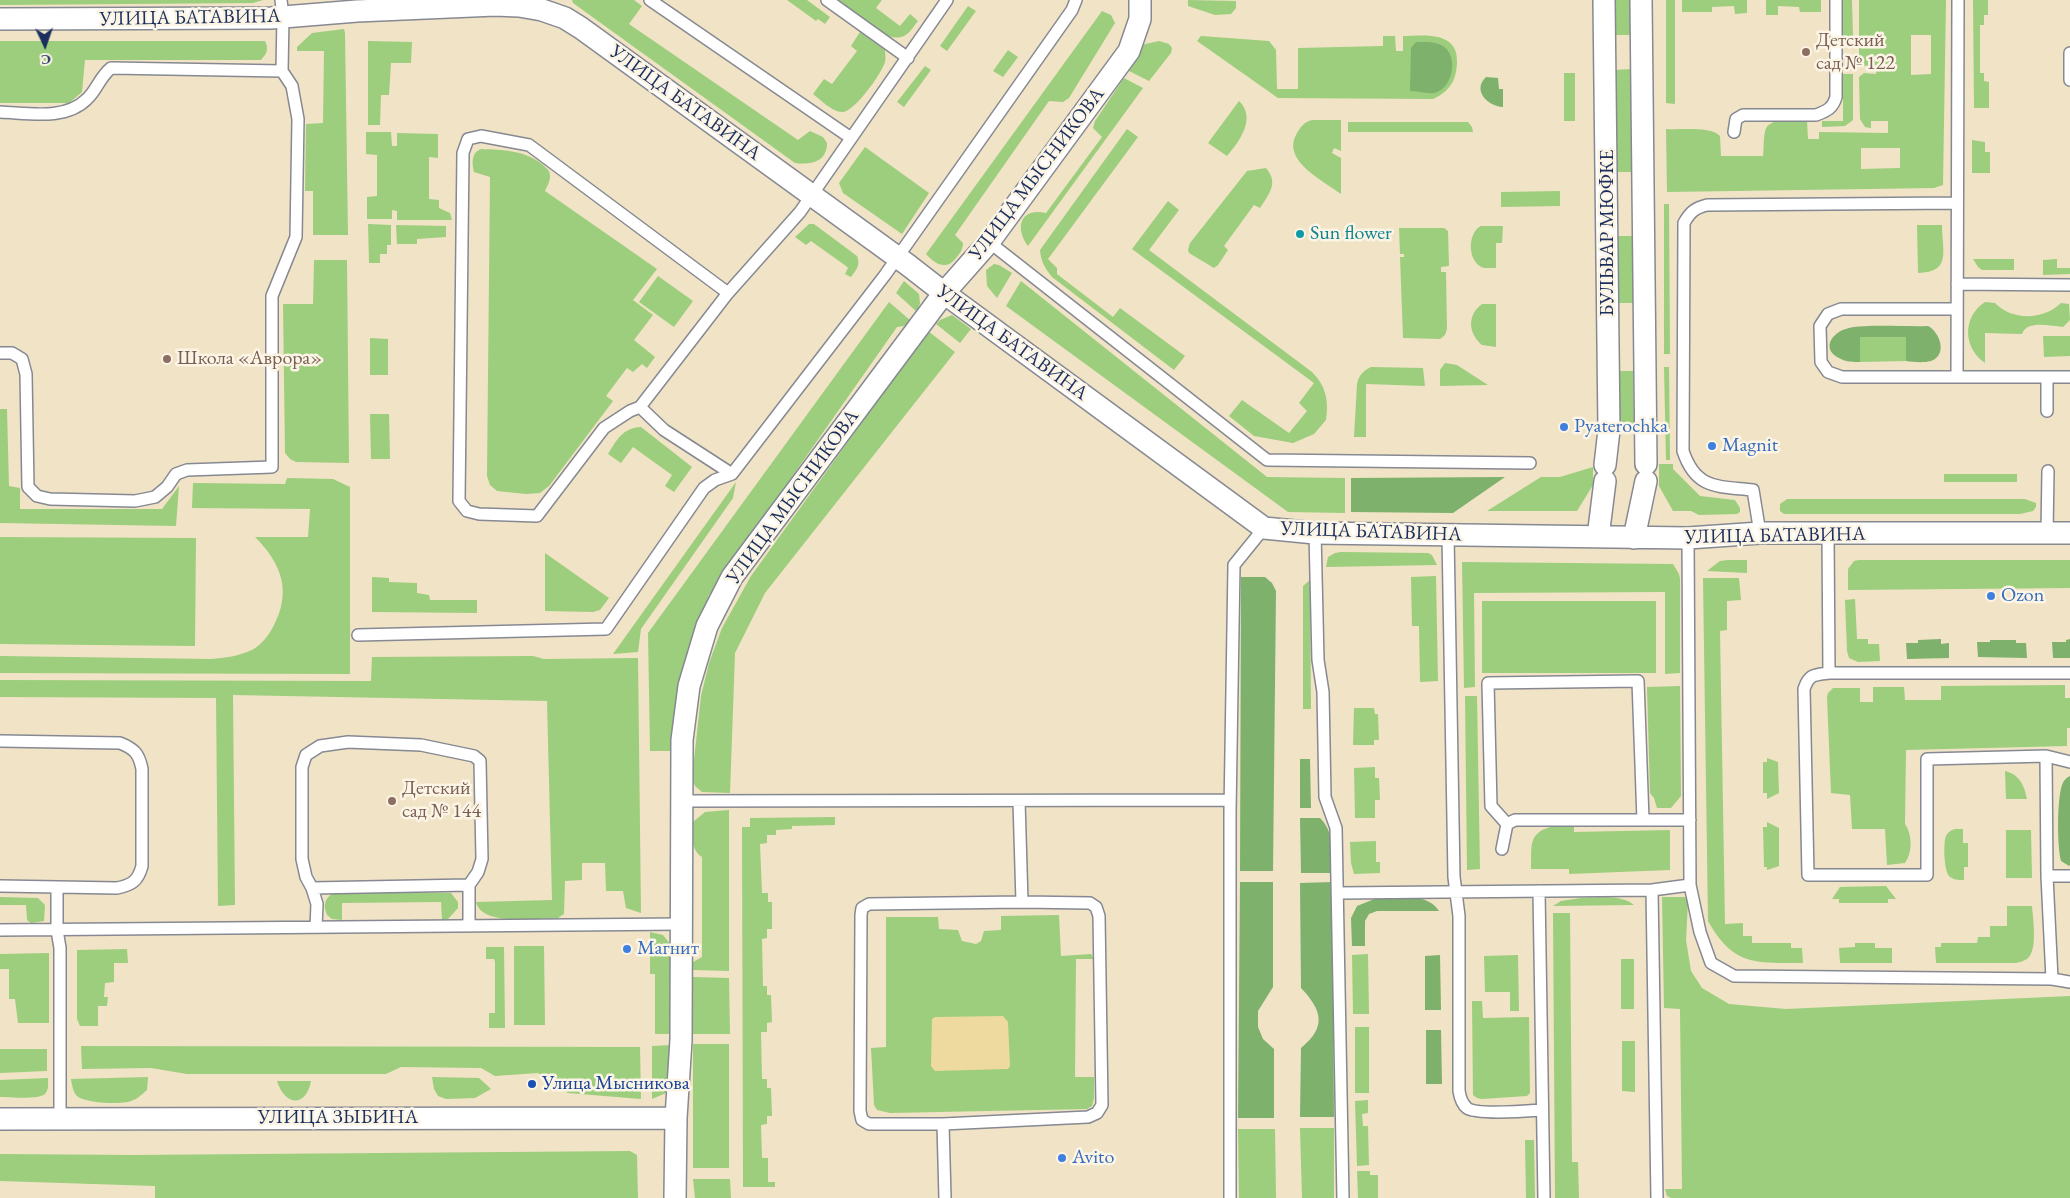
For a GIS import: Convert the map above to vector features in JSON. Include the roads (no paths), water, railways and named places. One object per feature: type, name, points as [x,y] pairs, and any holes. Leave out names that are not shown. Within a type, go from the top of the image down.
[{"type":"street","name":"УЛИЦА МЫСНИКОВА","points":[[676,1198],[676,1118],[681,1040],[682,740],[689,686],[707,626],[732,577],[944,293],[989,242],[1129,51],[1140,19],[1140,0]]},
{"type":"street","name":"БУЛЬВАР МЮФКЕ","points":[[1598,537],[1609,430],[1604,0]]},
{"type":"street","name":"БУЛЬВАР МЮФКЕ","points":[[1634,538],[1646,472],[1641,0]]},
{"type":"street","name":"УЛИЦА БАТАВИНА","points":[[0,19],[282,9],[357,10],[495,5],[552,7],[897,257],[1264,528],[1315,533],[1634,538],[1688,538],[1760,533],[2070,533]]},
{"type":"street","name":"УЛИЦА ЗЫБИНА","points":[[0,1119],[676,1118]]},
{"type":"lane","points":[[650,0],[851,138]]},
{"type":"lane","points":[[827,0],[908,58]]},
{"type":"lane","points":[[358,635],[606,629],[704,488],[715,480],[732,474],[897,257],[1072,10],[1076,0]]},
{"type":"lane","points":[[1734,132],[1736,119],[1743,115],[1816,115],[1834,105],[1836,97],[1836,0]]},
{"type":"lane","points":[[1957,377],[1958,0]]},
{"type":"lane","points":[[728,293],[529,145],[481,136],[468,140],[463,153],[460,501],[466,511],[479,514],[537,516],[604,428],[630,411],[640,408],[728,293],[800,212],[908,58],[941,2]]},
{"type":"lane","points":[[0,353],[12,353],[22,359],[26,374],[28,487],[37,496],[50,499],[135,501],[155,497],[176,474],[187,470],[272,468],[272,296],[296,237],[298,119],[292,86],[282,71],[282,9]]},
{"type":"lane","points":[[2070,53],[2070,80]]},
{"type":"lane","points":[[0,112],[60,113],[75,109],[88,98],[102,75],[111,68],[282,71]]},
{"type":"lane","points":[[1760,533],[1753,490],[1721,487],[1701,481],[1688,468],[1683,452],[1684,223],[1689,213],[1696,208],[1707,205],[1956,203]]},
{"type":"lane","points":[[989,242],[1267,460],[1530,463]]},
{"type":"lane","points":[[1957,284],[2070,285]]},
{"type":"lane","points":[[1956,309],[1841,309],[1828,314],[1820,326],[1821,362],[1828,372],[1842,377],[2070,376]]},
{"type":"lane","points":[[2047,377],[2047,410]]},
{"type":"lane","points":[[640,408],[664,430],[732,474]]},
{"type":"lane","points":[[2047,533],[2048,471]]},
{"type":"lane","points":[[1230,1198],[1230,800],[1234,565],[1264,528]]},
{"type":"lane","points":[[1315,533],[1318,660],[1323,692],[1325,796],[1336,828],[1339,893],[1343,1198]]},
{"type":"lane","points":[[1828,533],[1829,673]]},
{"type":"lane","points":[[1448,535],[1455,892],[1459,916],[1459,1091],[1461,1100],[1467,1108],[1478,1112],[1542,1110]]},
{"type":"lane","points":[[1688,538],[1690,886],[1700,932],[1711,963],[1734,976],[2052,979],[2070,982]]},
{"type":"lane","points":[[2070,673],[1829,673],[1815,674],[1808,679],[1804,689],[1808,875],[1928,874],[1927,759],[2046,756],[2070,762]]},
{"type":"lane","points":[[1507,824],[1491,806],[1488,683],[1638,681],[1643,820]]},
{"type":"lane","points":[[0,741],[120,743],[133,748],[140,757],[142,769],[142,866],[139,876],[131,885],[117,888],[0,886]]},
{"type":"lane","points":[[316,927],[316,904],[312,888],[306,877],[302,859],[302,767],[306,755],[320,746],[348,742],[421,745],[474,756],[480,761],[482,859],[478,872],[469,885],[469,926]]},
{"type":"lane","points":[[2046,756],[2047,876],[2052,979]]},
{"type":"lane","points":[[683,801],[1230,800]]},
{"type":"lane","points":[[1019,801],[1022,902]]},
{"type":"lane","points":[[1507,824],[1515,820],[1690,820]]},
{"type":"lane","points":[[1502,849],[1507,824]]},
{"type":"lane","points":[[2047,876],[2070,876]]},
{"type":"lane","points":[[312,888],[469,885]]},
{"type":"lane","points":[[1339,893],[1652,890],[1690,886]]},
{"type":"lane","points":[[57,888],[57,930],[60,948],[60,1119]]},
{"type":"lane","points":[[1652,890],[1657,1198]]},
{"type":"lane","points":[[1539,892],[1544,1198]]},
{"type":"lane","points":[[1022,902],[1090,903],[1096,907],[1099,916],[1102,1105],[1097,1113],[1088,1117],[943,1124],[869,1124],[862,1120],[860,1101],[862,908],[869,904],[1022,902]]},
{"type":"lane","points":[[0,930],[682,924]]},
{"type":"lane","points":[[943,1124],[946,1198]]},
{"type":"place","name":"Детский сад № 122","points":[[1806,52]]},
{"type":"place","name":"Sun flower","points":[[1300,234]]},
{"type":"place","name":"Школа «Аврора»","points":[[167,359]]},
{"type":"place","name":"Pyaterochka","points":[[1564,427]]},
{"type":"place","name":"Magnit","points":[[1712,446]]},
{"type":"place","name":"Ozon","points":[[1991,596]]},
{"type":"place","name":"Детский сад № 144","points":[[392,801]]},
{"type":"place","name":"Магнит","points":[[627,949]]},
{"type":"place","name":"Улица Мысникова","points":[[532,1084]]},
{"type":"place","name":"Avito","points":[[1062,1158]]}]
